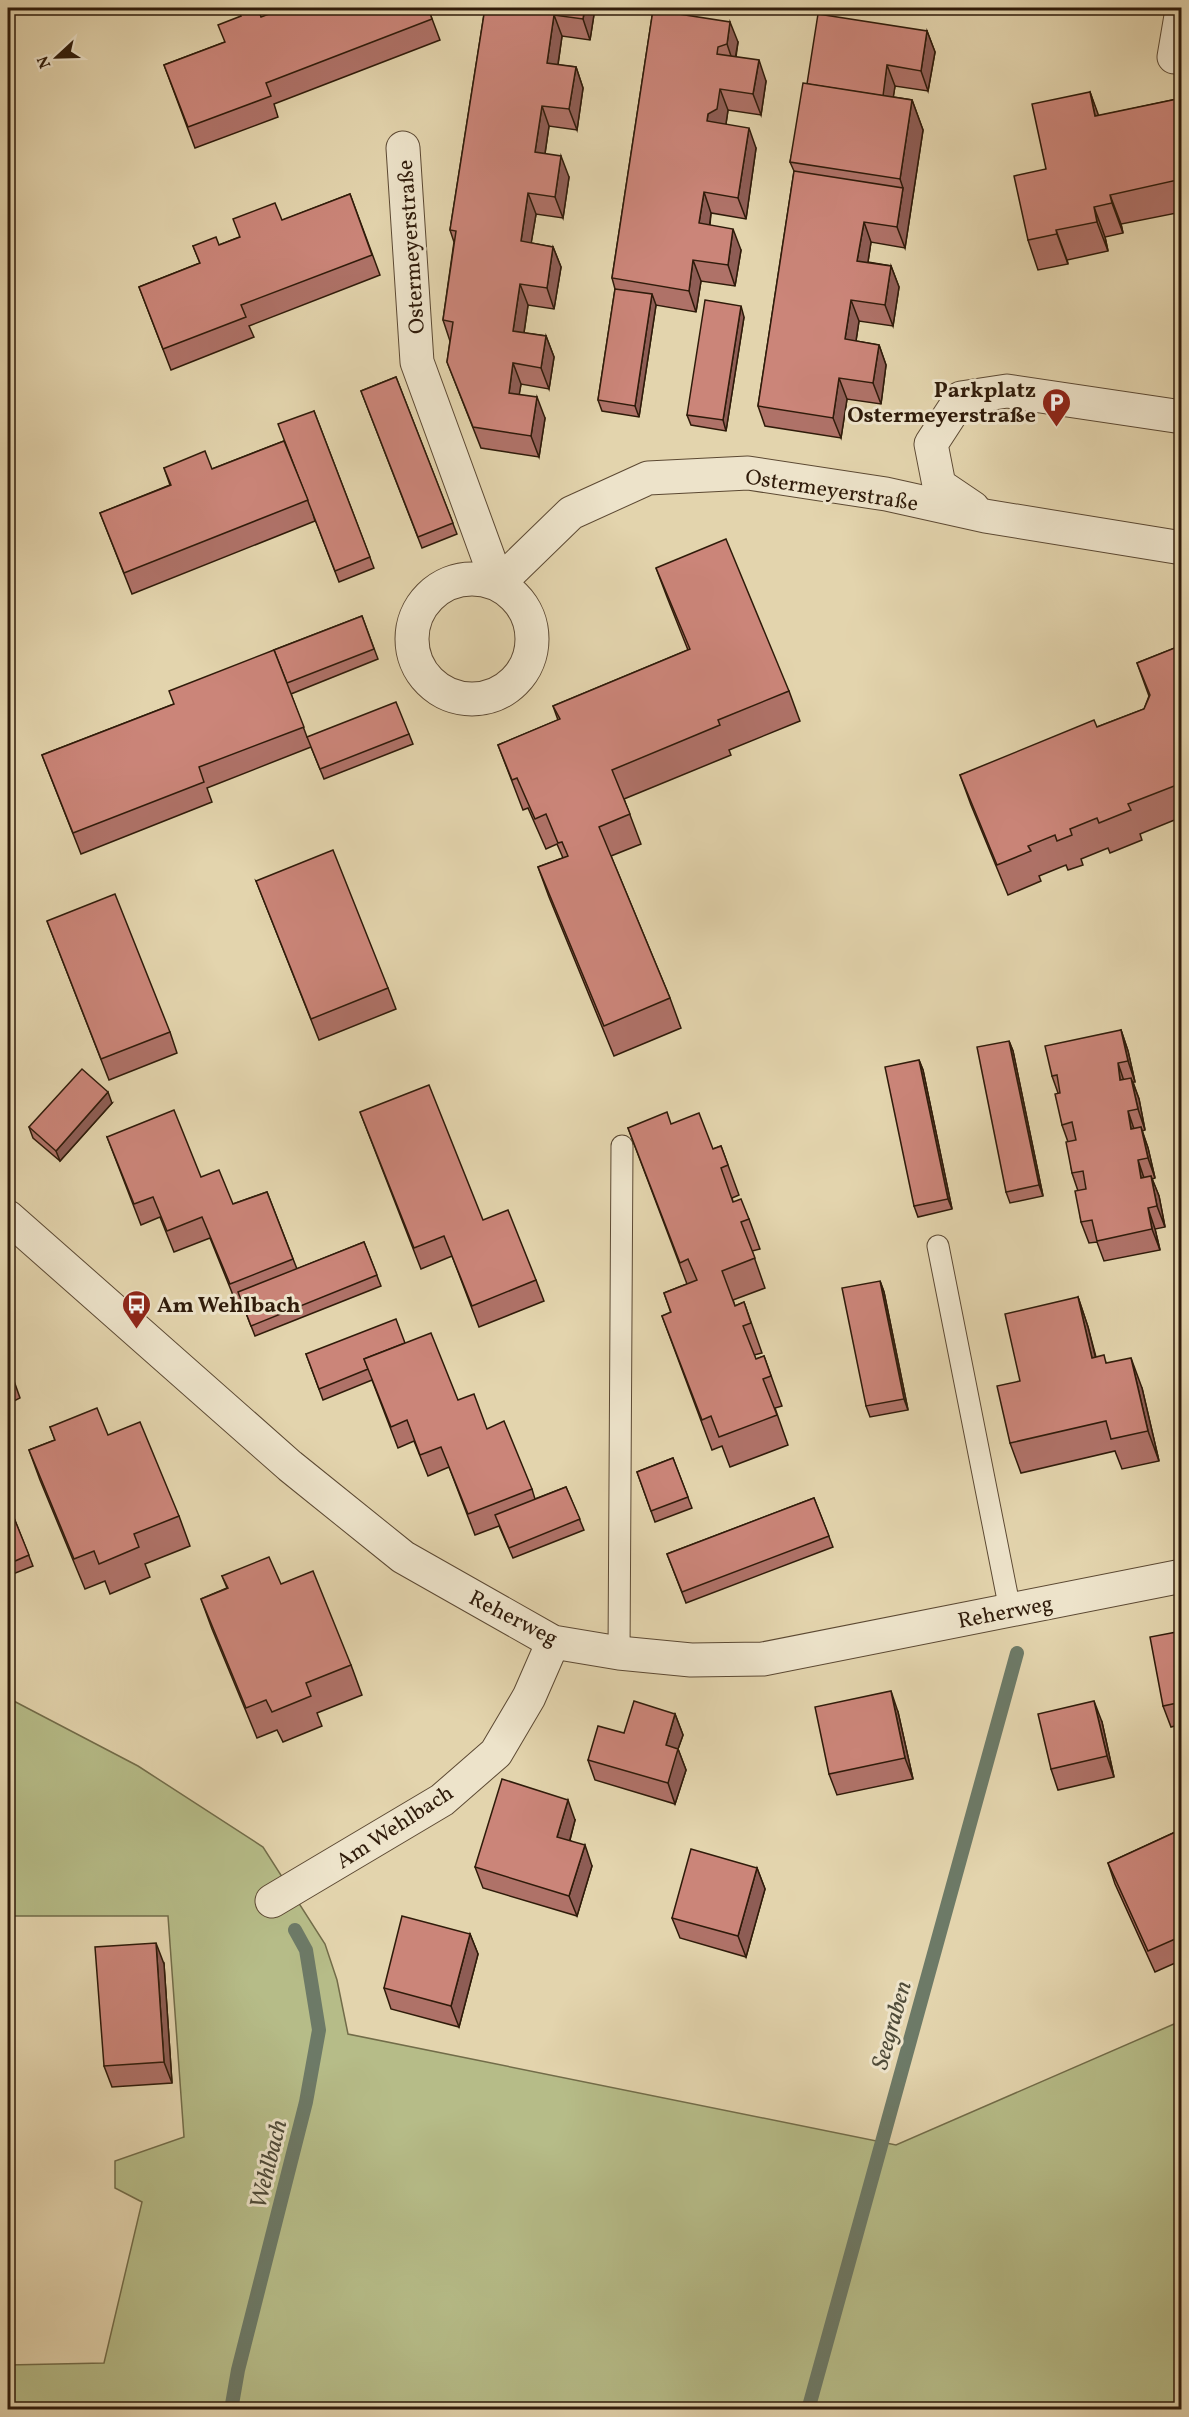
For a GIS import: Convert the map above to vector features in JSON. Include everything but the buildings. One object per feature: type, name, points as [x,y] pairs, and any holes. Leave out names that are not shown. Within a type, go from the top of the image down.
[{"type":"street","points":[[1182,10],[1174,57],[1182,58]]},
{"type":"street","name":"Ostermeyerstraße","points":[[404,148],[417,362],[498,584],[571,513],[648,478],[748,473],[886,494],[985,516],[1182,548]]},
{"type":"street","name":"Ostermeyerstraße","points":[[985,516],[939,485],[931,444],[961,398],[1006,391],[1182,417]]},
{"type":"street","name":"Reherweg","points":[[8,1217],[290,1466],[403,1557],[553,1642],[619,1653],[691,1660],[763,1659],[1182,1576]]},
{"type":"street","name":"Am Wehlbach","points":[[272,1901],[442,1800],[496,1753],[529,1697],[553,1642]]},
{"type":"lane","points":[[619,1653],[622,1146]]},
{"type":"lane","points":[[938,1246],[1010,1610]]},
{"type":"green space","points":[[8,1698],[138,1766],[263,1847],[325,1944],[337,1980],[348,2034],[896,2145],[1181,2021],[1181,2409],[17,2409],[8,2400],[8,2365],[104,2363],[142,2202],[115,2188],[115,2161],[184,2137],[168,1916],[8,1916]]},
{"type":"waterway","name":"Seegraben","points":[[808,2410],[1017,1653]]},
{"type":"waterway","name":"Wehlbach","points":[[231,2410],[238,2370],[306,2102],[319,2030],[306,1950],[295,1930]]},
{"type":"place","name":"Parkplatz Ostermeyerstraße","points":[[1057,428]]},
{"type":"place","name":"Am Wehlbach","points":[[136,1330]]}]
